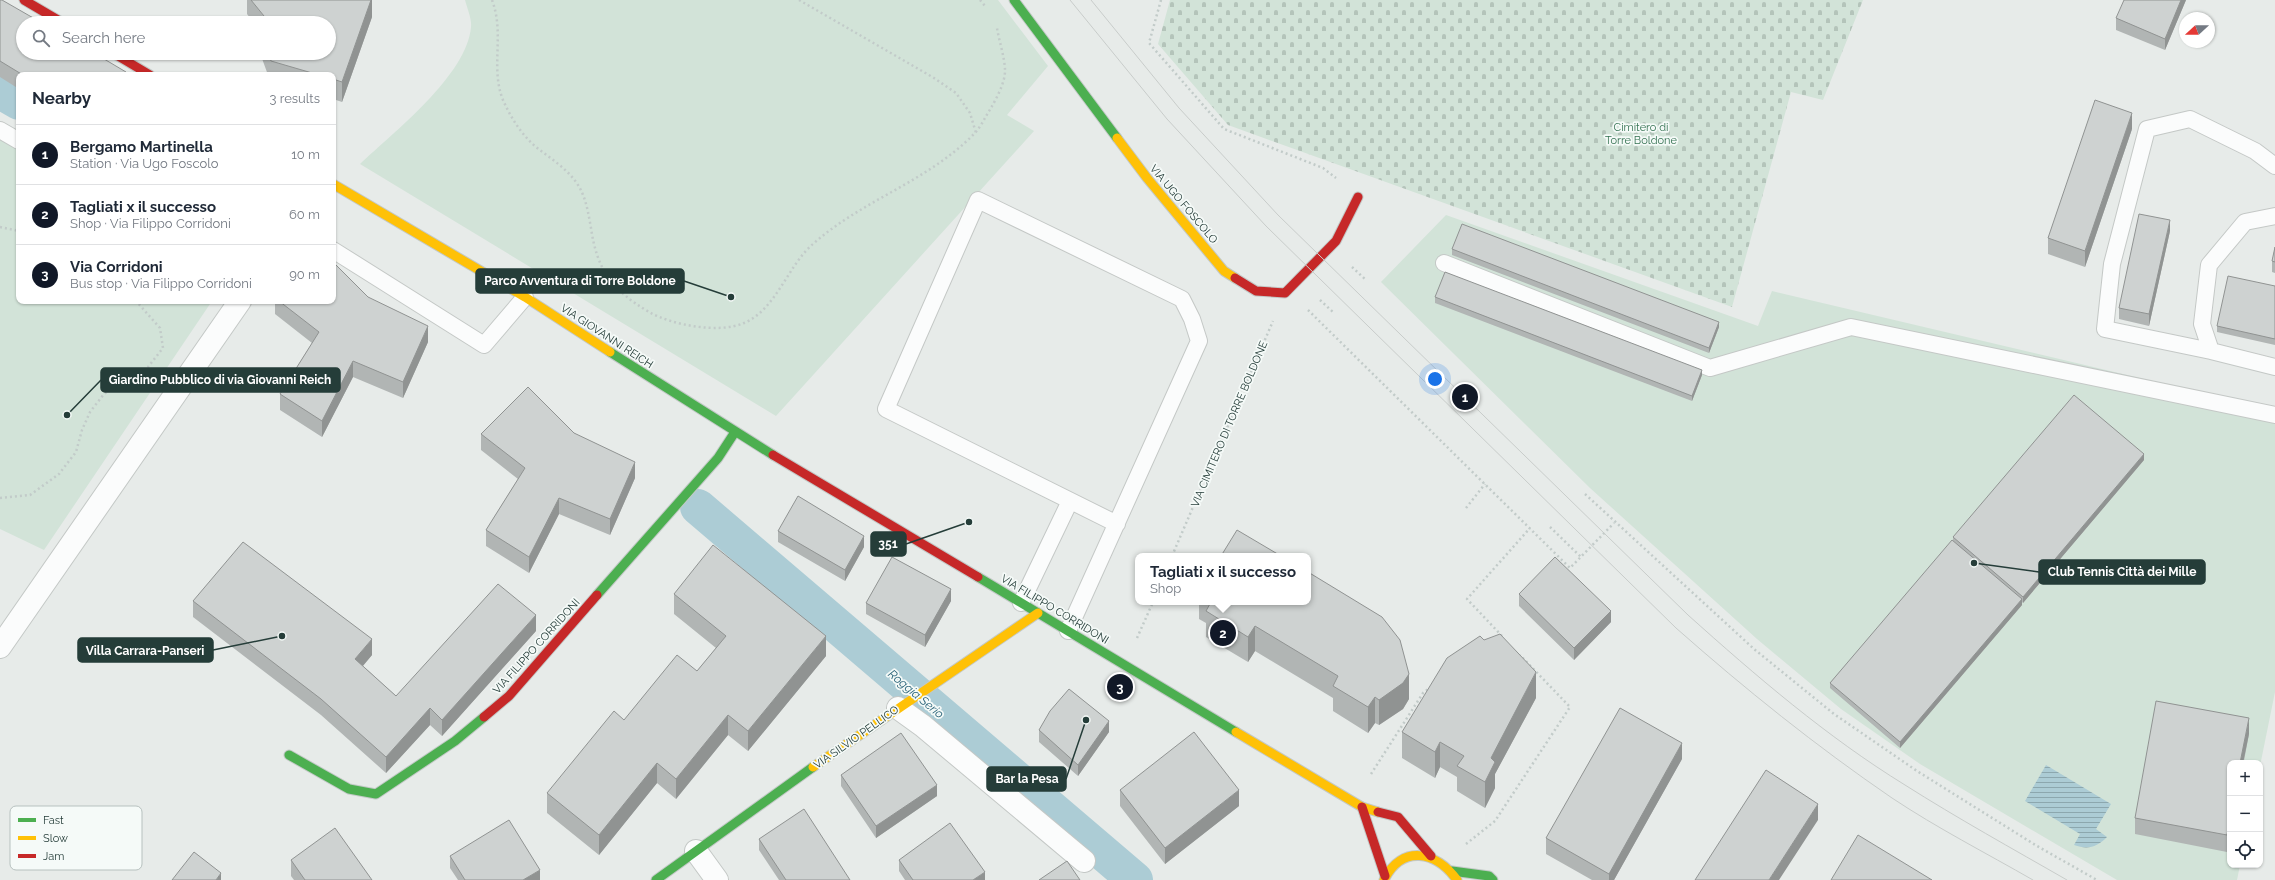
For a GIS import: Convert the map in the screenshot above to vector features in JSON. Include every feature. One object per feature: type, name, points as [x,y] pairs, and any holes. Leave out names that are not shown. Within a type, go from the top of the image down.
[{"type":"street","points":[[24,0],[51,16]]},
{"type":"street","name":"VIA UGO FOSCOLO","points":[[1014,0],[1147,178],[1224,271],[1256,291],[1285,293]]},
{"type":"street","points":[[125,60],[145,72]]},
{"type":"street","name":"VIA GIOVANNI REICH","points":[[336,186],[525,297],[723,425]]},
{"type":"street","points":[[1285,293],[1336,242],[1358,197]]},
{"type":"street","points":[[0,647],[238,304]]},
{"type":"street","name":"VIA FILIPPO CORRIDONI","points":[[723,425],[1362,807],[1398,817],[1431,856]]},
{"type":"street","name":"VIA FILIPPO CORRIDONI","points":[[289,755],[349,789],[376,794],[455,741],[509,696],[718,458],[735,432]]},
{"type":"street","name":"VIA SILVIO PELLICO","points":[[656,880],[784,787],[1038,613]]},
{"type":"street","points":[[898,708],[922,726],[1084,861]]},
{"type":"street","name":"VIA FILIPPO CORRIDONI","points":[[1362,807],[1384,878]]},
{"type":"street","points":[[696,851],[717,880]]},
{"type":"street","name":"VIA FILIPPO CORRIDONI","points":[[1384,878],[1394,866],[1405,858],[1418,855],[1431,856],[1443,862],[1452,871],[1457,880]]},
{"type":"street","points":[[1452,871],[1489,876],[1493,880]]},
{"type":"lane","points":[[2275,166],[2255,151],[2190,119],[2147,129],[2112,264],[2105,329],[2211,351],[2275,367]]},
{"type":"lane","points":[[0,130],[16,139]]},
{"type":"lane","points":[[1068,631],[1117,524],[1199,341],[1192,319],[1182,299],[978,200],[886,409],[1117,524]]},
{"type":"lane","points":[[2211,351],[2202,324],[2209,265],[2245,222],[2275,216]]},
{"type":"lane","points":[[336,252],[484,345],[525,297]]},
{"type":"lane","points":[[1444,263],[1710,368],[1851,327],[2275,415]]},
{"type":"lane","points":[[1021,603],[1070,501]]},
{"type":"path","points":[[492,0],[498,22],[500,40],[498,81],[503,99],[521,132],[558,163],[576,182],[586,202],[596,254],[605,276],[626,296],[650,313],[676,322],[701,327],[725,327],[748,321],[758,315],[778,292],[811,246],[836,224],[939,165],[976,133],[995,101],[1005,72],[995,21]]},
{"type":"path","points":[[799,0],[934,78],[956,93],[970,113],[976,133]]},
{"type":"path","points":[[980,0],[988,10]]},
{"type":"path","points":[[1161,0],[1149,43],[1224,129],[1323,168],[1358,197]]},
{"type":"path","points":[[0,227],[16,230]]},
{"type":"path","points":[[1348,263],[1366,280]]},
{"type":"path","points":[[1285,293],[1300,302],[1570,568],[1614,523]]},
{"type":"path","name":"VIA CIMITERO DI TORRE BOLDONE","points":[[1173,553],[1285,293]]},
{"type":"path","points":[[1316,296],[1334,313]]},
{"type":"path","points":[[0,498],[30,495],[59,474],[76,452],[82,430],[90,412],[104,394],[148,367],[163,348],[160,328],[139,304]]},
{"type":"path","points":[[1466,508],[1485,484]]},
{"type":"path","points":[[1584,494],[1614,523],[1754,649],[1834,714],[1937,783],[2037,846],[2097,880]]},
{"type":"path","points":[[1506,640],[1467,600],[1530,528]]},
{"type":"path","points":[[1550,528],[1580,557]]},
{"type":"path","points":[[1125,666],[1152,605]]},
{"type":"path","points":[[1494,639],[1500,635]]},
{"type":"path","points":[[1443,862],[1495,821],[1570,707],[1517,651]]},
{"type":"path","points":[[1370,774],[1423,692],[1435,684]]},
{"type":"green space","points":[[465,0],[998,0],[1048,66],[1007,115],[1034,131],[776,416],[360,164],[427,102],[457,64],[466,45],[471,27]]},
{"type":"green space","name":"Cimitero di Torre Boldone","points":[[1170,0],[1863,0],[1823,100],[1791,92],[1732,307],[1228,125],[1158,44]]},
{"type":"green space","points":[[0,130],[16,139],[16,304],[210,304],[44,550],[0,529]]},
{"type":"green space","points":[[1446,215],[1758,326],[1772,291],[2275,410],[2275,692],[2261,760],[2227,760],[2227,868],[2239,868],[2237,880],[2117,880],[1920,764],[1841,709],[1757,639],[1590,488],[1381,282]]},
{"type":"water","points":[[2046,765],[2111,804],[2096,829],[2107,837],[2100,843],[2092,847],[2079,847],[2074,845],[2080,834],[2025,801]]},
{"type":"building","points":[[0,0],[2,0],[30,16],[16,16],[16,60],[106,60],[126,72],[18,72],[0,61]]},
{"type":"building","points":[[251,0],[371,0],[342,82],[336,80],[336,72],[309,72],[271,60],[336,60],[336,16],[264,16]]},
{"type":"building","points":[[2124,0],[2181,0],[2165,39],[2116,18]]},
{"type":"building","points":[[2095,100],[2132,113],[2085,251],[2048,238]]},
{"type":"building","points":[[2139,214],[2170,220],[2149,314],[2119,308]]},
{"type":"building","points":[[1462,224],[1719,322],[1709,348],[1452,249]]},
{"type":"building","points":[[2275,247],[2275,262],[2272,261]]},
{"type":"building","points":[[336,265],[368,297],[428,326],[403,382],[353,361],[322,421],[280,394],[319,332],[283,304],[336,304]]},
{"type":"building","points":[[1445,272],[1702,370],[1692,396],[1435,297]]},
{"type":"building","points":[[2228,276],[2275,286],[2275,339],[2217,326]]},
{"type":"building","points":[[528,387],[574,433],[635,462],[610,519],[559,498],[529,557],[486,530],[525,468],[481,434]]},
{"type":"building","points":[[2074,395],[2144,454],[2023,597],[1953,537]]},
{"type":"building","points":[[798,496],[864,536],[845,570],[778,531]]},
{"type":"building","points":[[1237,530],[1276,553],[1223,553]]},
{"type":"building","points":[[1952,540],[2022,599],[1900,742],[1830,683]]},
{"type":"building","points":[[243,542],[372,639],[355,659],[396,696],[498,584],[536,615],[442,720],[430,708],[386,757],[321,699],[193,601]]},
{"type":"building","points":[[713,545],[826,636],[748,731],[728,715],[676,779],[657,763],[599,835],[547,793],[614,711],[624,720],[677,655],[697,671],[726,636],[674,594]]},
{"type":"building","points":[[892,557],[951,589],[925,635],[866,603]]},
{"type":"building","points":[[1555,557],[1611,611],[1574,648],[1519,594]]},
{"type":"building","points":[[1311,574],[1382,617],[1400,640],[1409,674],[1403,683],[1379,700],[1375,697],[1368,707],[1333,686],[1338,676],[1255,626],[1248,637],[1206,611],[1209,605],[1311,605]]},
{"type":"building","points":[[1500,634],[1536,672],[1491,758],[1495,762],[1485,782],[1457,766],[1464,756],[1440,742],[1435,752],[1402,732],[1447,658],[1480,636],[1484,640]]},
{"type":"building","points":[[1069,689],[1109,721],[1078,765],[1039,730],[1050,711]]},
{"type":"building","points":[[2156,701],[2249,718],[2241,760],[2227,760],[2227,835],[2135,818]]},
{"type":"building","points":[[1620,708],[1682,743],[1609,874],[1546,838]]},
{"type":"building","points":[[1194,732],[1239,790],[1165,848],[1120,790]]},
{"type":"building","points":[[901,733],[937,785],[876,826],[841,775]]},
{"type":"building","points":[[1766,770],[1818,804],[1769,880],[1695,880]]},
{"type":"building","points":[[804,809],[850,880],[786,880],[759,839]]},
{"type":"building","points":[[509,820],[540,870],[523,880],[465,880],[450,856]]},
{"type":"building","points":[[950,823],[985,872],[973,880],[913,880],[899,860]]},
{"type":"building","points":[[335,828],[372,880],[305,880],[291,860]]},
{"type":"building","points":[[1858,835],[1932,880],[1831,880]]},
{"type":"building","points":[[194,852],[221,873],[216,880],[172,880]]},
{"type":"building","points":[[1067,861],[1080,880],[1039,880]]},
{"type":"waterway","name":"Roggia Serio","points":[[0,91],[16,100]]},
{"type":"waterway","name":"Roggia Serio","points":[[698,507],[1135,880]]},
{"type":"tram line","points":[[1070,0],[1167,119],[1266,226],[1676,628],[1781,716],[1892,798],[1926,820],[2033,880]]},
{"type":"tram line","points":[[1091,0],[1179,108],[1278,215],[1688,615],[1766,683],[1848,747],[1925,797],[2067,880]]},
{"type":"traffic: fast","points":[[1014,0],[1117,138]]},
{"type":"traffic: fast","points":[[610,352],[773,455]]},
{"type":"traffic: fast","points":[[597,595],[718,458],[735,432]]},
{"type":"traffic: fast","points":[[978,577],[1236,732]]},
{"type":"traffic: fast","points":[[289,755],[349,789],[376,794],[455,741],[484,717]]},
{"type":"traffic: fast","points":[[656,880],[813,767]]},
{"type":"traffic: fast","points":[[1452,871],[1489,876],[1493,880]]},
{"type":"traffic: slow","points":[[1117,138],[1147,178],[1224,271],[1235,278]]},
{"type":"traffic: slow","points":[[336,186],[525,297],[610,352]]},
{"type":"traffic: slow","points":[[813,767],[1038,613]]},
{"type":"traffic: slow","points":[[1236,732],[1362,807],[1378,812]]},
{"type":"traffic: slow","points":[[1384,880],[1391,868],[1400,861],[1409,857],[1419,856],[1429,858],[1439,863],[1449,870],[1457,880]]},
{"type":"traffic: jam","points":[[24,0],[51,16]]},
{"type":"traffic: jam","points":[[125,60],[145,72]]},
{"type":"traffic: jam","points":[[1235,278],[1256,291],[1285,293],[1336,241],[1358,197]]},
{"type":"traffic: jam","points":[[773,455],[978,577]]},
{"type":"traffic: jam","points":[[484,717],[509,696],[597,595]]},
{"type":"traffic: jam","points":[[1362,807],[1385,876]]},
{"type":"traffic: jam","points":[[1378,812],[1398,817],[1431,856]]},
{"type":"place","name":"Parco Avventura di Torre Boldone","points":[[731,297]]},
{"type":"place","name":"Bergamo Martinella","points":[[1465,397]]},
{"type":"place","name":"Giardino Pubblico di via Giovanni Reich","points":[[67,415]]},
{"type":"place","name":"351","points":[[969,522]]},
{"type":"place","name":"Club Tennis Città dei Mille","points":[[1974,563]]},
{"type":"place","name":"Tagliati x il successo","points":[[1223,633]]},
{"type":"place","name":"Villa Carrara-Panseri","points":[[282,636]]},
{"type":"place","name":"Via Corridoni","points":[[1120,687]]},
{"type":"place","name":"Bar la Pesa","points":[[1086,720]]}]
